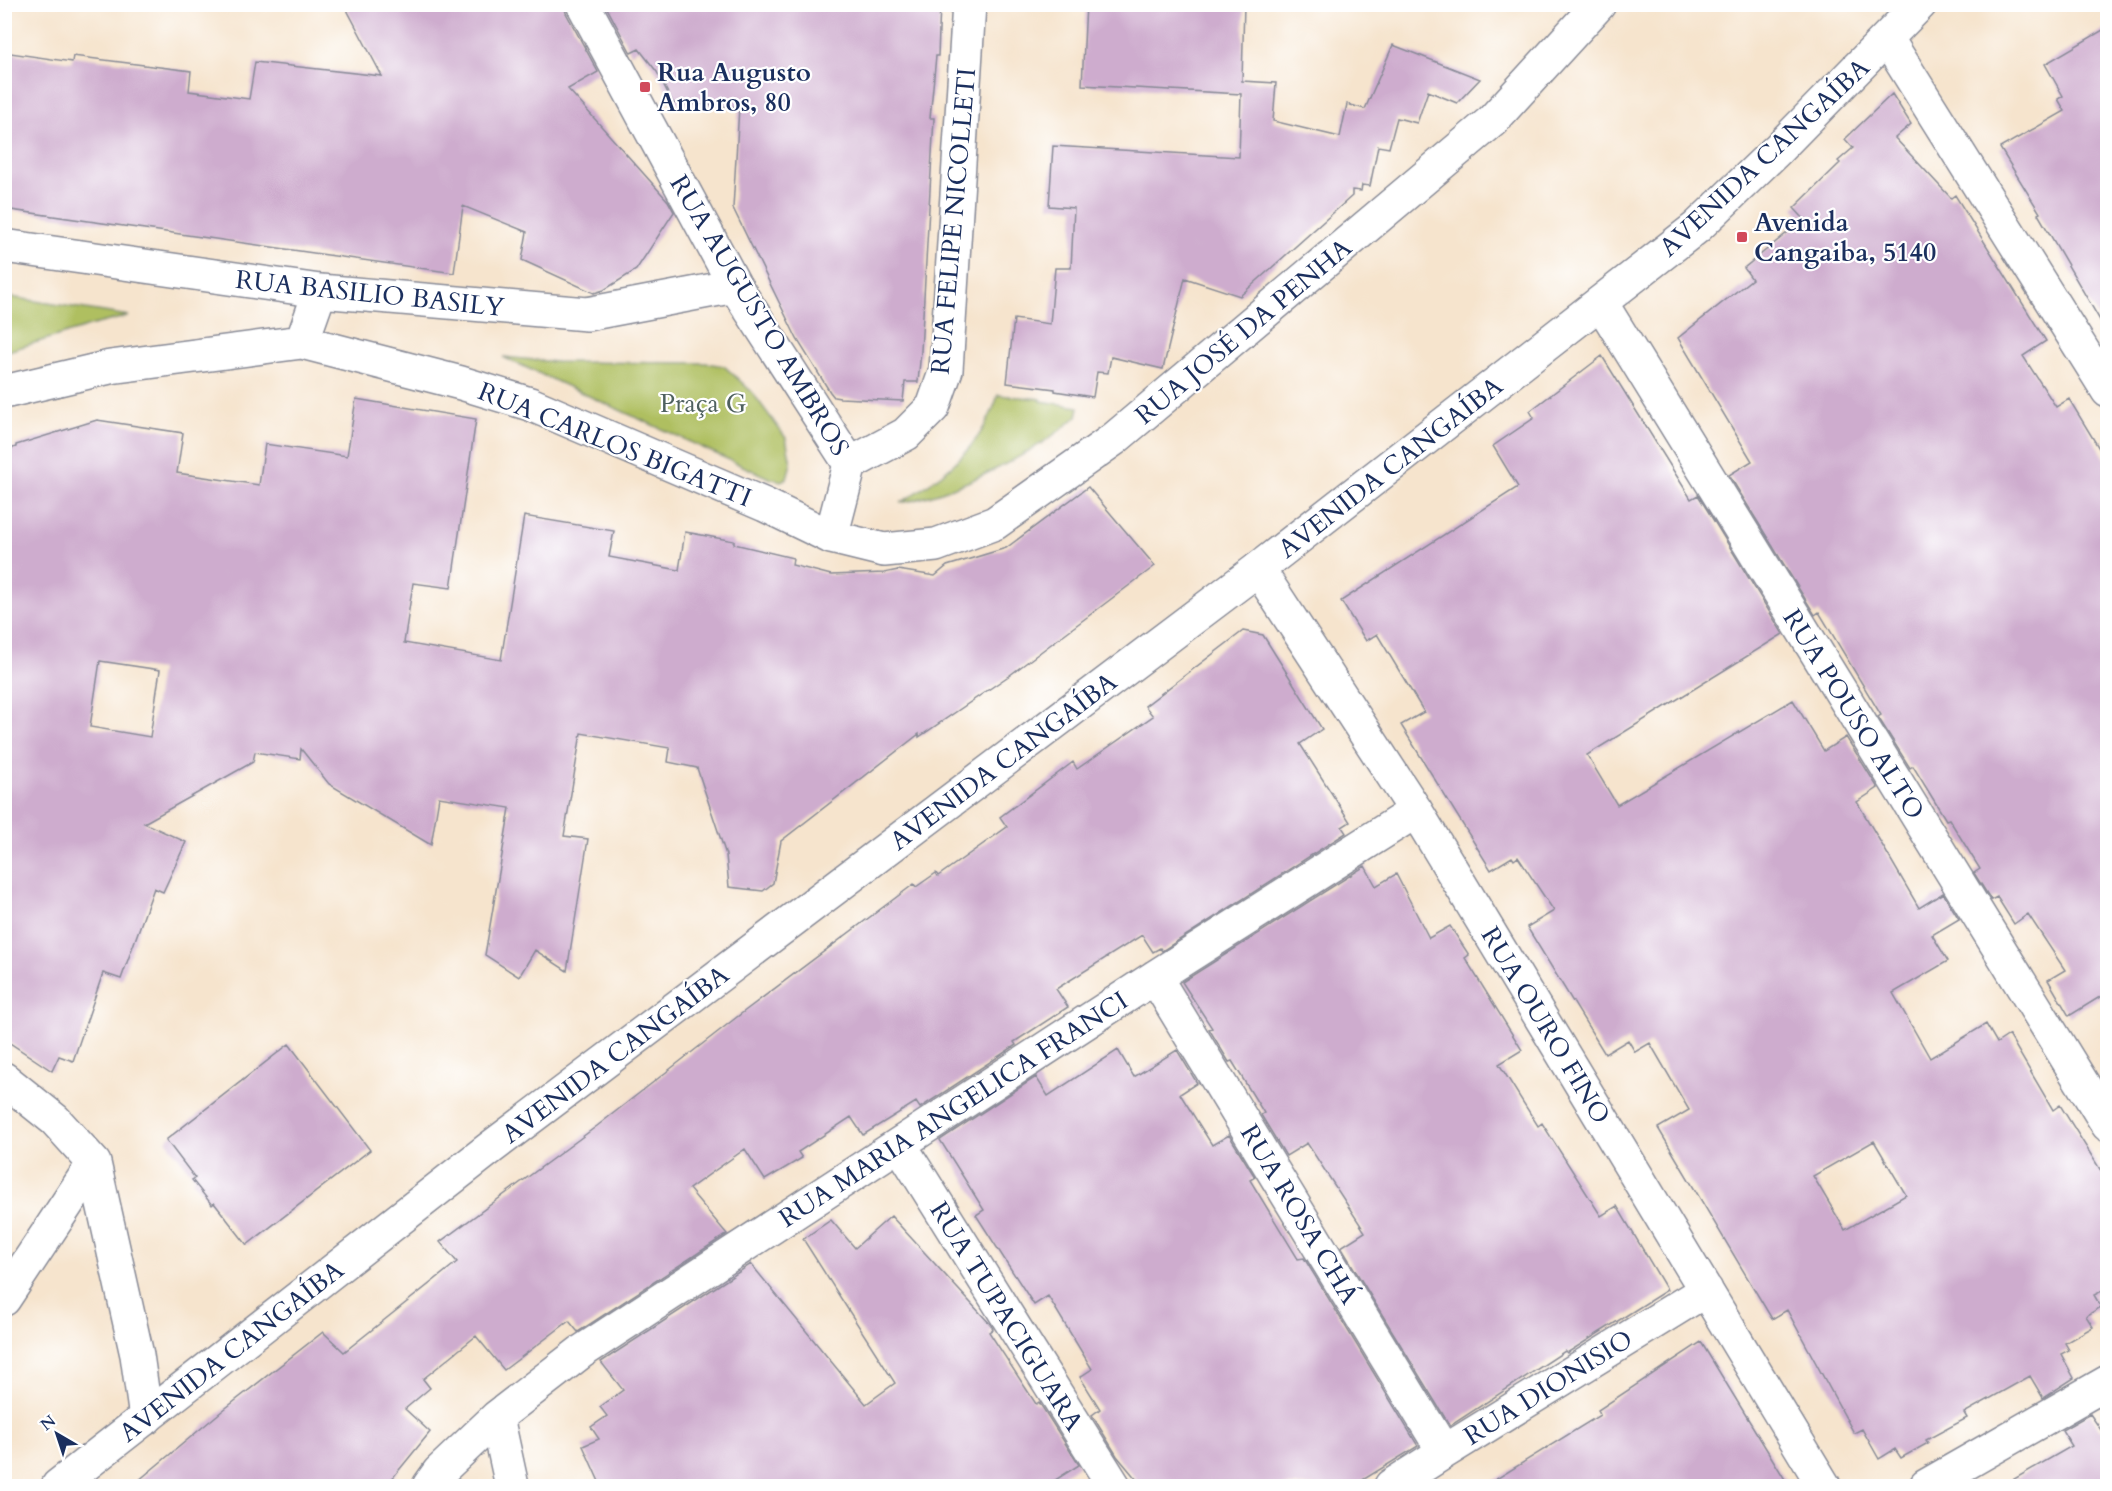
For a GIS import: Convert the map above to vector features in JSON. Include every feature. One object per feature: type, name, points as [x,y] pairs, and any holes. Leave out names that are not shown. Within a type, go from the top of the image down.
[{"type":"street","name":"RUA AUGUSTO AMBROS","points":[[583,4],[735,286],[850,465],[831,537]]},
{"type":"street","name":"RUA FELIPE NICOLLETI","points":[[850,465],[906,434],[933,407],[946,370],[969,4]]},
{"type":"street","name":"AVENIDA CANGAÍBA","points":[[58,1486],[489,1149],[1258,568],[1697,227],[1778,149],[1920,4]]},
{"type":"street","name":"RUA JOSÉ DA PENHA","points":[[831,537],[884,550],[936,545],[994,523],[1114,439],[1492,121],[1593,7]]},
{"type":"street","points":[[1887,39],[2108,391]]},
{"type":"street","name":"RUA BASILIO BASILY","points":[[4,246],[320,291],[587,314],[735,286]]},
{"type":"street","points":[[302,342],[320,291]]},
{"type":"street","name":"RUA POUSO ALTO","points":[[1601,303],[2108,1125]]},
{"type":"street","name":"RUA CARLOS BIGATTI","points":[[4,392],[110,367],[302,342],[461,383],[530,404],[765,505],[831,537]]},
{"type":"street","name":"RUA OURO FINO","points":[[1258,568],[1416,811],[1824,1486]]},
{"type":"street","name":"RUA MARIA ANGELICA FRANCI","points":[[429,1486],[439,1472],[497,1417],[581,1352],[1155,977],[1416,811]]},
{"type":"street","name":"RUA ROSA CHÁ","points":[[1155,977],[1444,1452]]},
{"type":"street","points":[[4,1079],[55,1120],[94,1163],[137,1355],[146,1418]]},
{"type":"street","name":"RUA TUPACIGUARA","points":[[900,1145],[1114,1486]]},
{"type":"street","points":[[4,1299],[94,1163]]},
{"type":"street","name":"RUA DIONISIO","points":[[1391,1486],[1706,1290]]},
{"type":"street","points":[[1926,1486],[2108,1382]]},
{"type":"street","points":[[497,1417],[512,1486]]},
{"type":"green space","points":[[4,296],[129,316],[5,352]]},
{"type":"green space","name":"Praça G","points":[[503,357],[556,362],[706,363],[724,366],[752,392],[786,438],[791,463],[787,478],[781,481],[769,478]]},
{"type":"green space","points":[[998,395],[1041,399],[1041,401],[1079,407],[1077,416],[1060,430],[1017,458],[945,491],[900,503],[932,482],[960,458],[983,430]]},
{"type":"building","points":[[344,4],[564,4],[566,13],[598,72],[568,89],[668,201],[674,212],[636,270],[604,290],[594,293],[522,260],[527,232],[463,206],[454,273],[4,209],[4,127],[10,84],[4,82],[4,52],[72,62],[73,56],[191,71],[189,91],[249,99],[255,62],[382,76]]},
{"type":"building","points":[[605,4],[940,4],[938,56],[936,56],[930,118],[934,118],[921,351],[918,382],[905,382],[903,401],[840,398],[834,397],[830,392],[797,339],[733,208],[739,107],[673,103],[657,72],[639,49],[631,53]]},
{"type":"building","points":[[1086,4],[1244,4],[1242,81],[1276,83],[1273,121],[1340,137],[1347,104],[1365,109],[1393,45],[1480,79],[1457,103],[1428,91],[1417,123],[1397,118],[1389,148],[1378,146],[1370,186],[1362,185],[1361,191],[1352,190],[1352,196],[1240,296],[1185,278],[1163,369],[1111,357],[1108,373],[1097,372],[1093,397],[1007,383],[1014,319],[1050,324],[1055,268],[1071,268],[1074,208],[1049,206],[1053,146],[1239,157],[1241,94],[1082,85]]},
{"type":"building","points":[[2108,27],[2108,334],[2038,214],[2040,213],[2000,148],[2065,111],[2058,99],[2063,96],[2045,64]]},
{"type":"building","points":[[1892,94],[1911,124],[1895,138],[1951,198],[1955,195],[2046,341],[2023,356],[2056,407],[2069,399],[2108,463],[2108,992],[2069,1016],[2048,980],[2065,970],[2028,914],[2014,924],[1997,897],[1991,900],[1974,873],[1980,869],[1913,766],[1910,768],[1878,717],[1881,715],[1819,612],[1815,615],[1729,475],[1752,461],[1678,338],[1752,279],[1744,268],[1804,219],[1794,208],[1853,148],[1845,139]]},
{"type":"building","points":[[1602,356],[1691,499],[1698,495],[1783,634],[1587,755],[1617,805],[1793,700],[1824,751],[1846,737],[1878,788],[1857,802],[1919,908],[1943,893],[1959,919],[1932,935],[1948,961],[1893,993],[1930,1058],[1986,1024],[1997,1043],[2009,1035],[2053,1110],[2060,1105],[2108,1182],[2108,1288],[2094,1295],[2101,1307],[2086,1316],[2093,1327],[2065,1343],[2069,1350],[2061,1354],[2074,1378],[2043,1398],[2030,1376],[1964,1413],[1967,1418],[1926,1440],[1928,1443],[1901,1458],[1895,1449],[1879,1459],[1862,1429],[1854,1433],[1787,1310],[1772,1319],[1658,1128],[1689,1110],[1650,1043],[1635,1052],[1628,1040],[1605,1054],[1527,927],[1554,911],[1518,857],[1514,860],[1512,857],[1491,870],[1401,725],[1424,712],[1377,634],[1366,641],[1341,601],[1518,487],[1493,446],[1534,418],[1530,411]],"holes":[[[1874,1141],[1906,1195],[1845,1230],[1813,1176]]]},
{"type":"building","points":[[356,399],[476,419],[451,588],[413,583],[404,643],[501,660],[524,516],[614,531],[609,557],[679,570],[685,532],[734,541],[734,544],[793,558],[792,565],[831,575],[884,573],[898,570],[935,576],[947,566],[1006,548],[1088,487],[1155,566],[1010,675],[919,737],[919,734],[781,841],[773,883],[763,891],[729,887],[726,855],[697,768],[668,762],[670,748],[581,733],[564,836],[588,839],[567,971],[535,950],[519,977],[485,955],[510,808],[439,797],[431,845],[329,784],[301,749],[300,759],[255,752],[253,762],[144,823],[186,842],[163,892],[154,888],[121,979],[103,973],[73,1061],[59,1056],[52,1071],[4,1039],[4,451],[16,445],[97,420],[183,433],[177,473],[259,485],[265,444],[347,456]],"holes":[[[100,661],[160,670],[150,737],[90,727]]]},
{"type":"building","points":[[1243,631],[1263,635],[1322,729],[1300,744],[1350,822],[1342,827],[1346,833],[1162,951],[1160,948],[1153,952],[1142,935],[1056,989],[1068,1007],[1014,1042],[1016,1045],[920,1108],[916,1102],[863,1135],[851,1117],[798,1152],[802,1158],[765,1180],[745,1149],[689,1189],[727,1234],[578,1332],[569,1321],[504,1370],[476,1336],[423,1379],[430,1388],[405,1409],[430,1432],[386,1486],[132,1486],[222,1411],[323,1332],[344,1352],[457,1262],[440,1242],[597,1126],[914,884],[916,887],[936,873],[938,876],[1007,827],[1000,817],[1073,762],[1077,769],[1153,716],[1145,706]]},
{"type":"building","points":[[1365,866],[1376,886],[1396,874],[1429,938],[1450,926],[1469,955],[1465,958],[1522,1050],[1499,1064],[1538,1126],[1542,1123],[1601,1216],[1617,1206],[1667,1290],[1567,1353],[1565,1351],[1450,1426],[1341,1247],[1365,1232],[1307,1143],[1286,1156],[1261,1115],[1264,1113],[1232,1061],[1229,1062],[1209,1029],[1212,1028],[1182,982]]},
{"type":"building","points":[[289,1044],[370,1150],[247,1245],[214,1203],[212,1205],[192,1180],[195,1178],[166,1140]]},
{"type":"building","points":[[1118,1050],[1134,1077],[1177,1050],[1197,1083],[1180,1094],[1212,1145],[1229,1135],[1255,1177],[1250,1180],[1298,1259],[1304,1258],[1418,1446],[1353,1486],[1142,1486],[1117,1456],[1092,1415],[1100,1409],[1080,1377],[1092,1369],[1048,1296],[1034,1305],[976,1215],[984,1210],[940,1140],[1036,1077],[1048,1096]]},
{"type":"building","points":[[891,1216],[991,1325],[993,1329],[989,1332],[1036,1404],[1039,1402],[1079,1465],[1046,1486],[601,1486],[583,1446],[599,1439],[591,1427],[607,1416],[600,1407],[623,1390],[601,1362],[751,1264],[866,1404],[895,1383],[803,1239],[831,1220],[855,1248]]},
{"type":"building","points":[[1701,1342],[1789,1486],[1485,1486],[1600,1415],[1598,1410]]},
{"type":"building","points":[[2090,1414],[2101,1430],[2108,1426],[2108,1486],[2002,1486],[2072,1446],[2062,1430]]},
{"type":"place","name":"Rua Augusto Ambros, 80","points":[[645,87]]},
{"type":"place","name":"Avenida Cangaiba, 5140","points":[[1742,237]]}]
